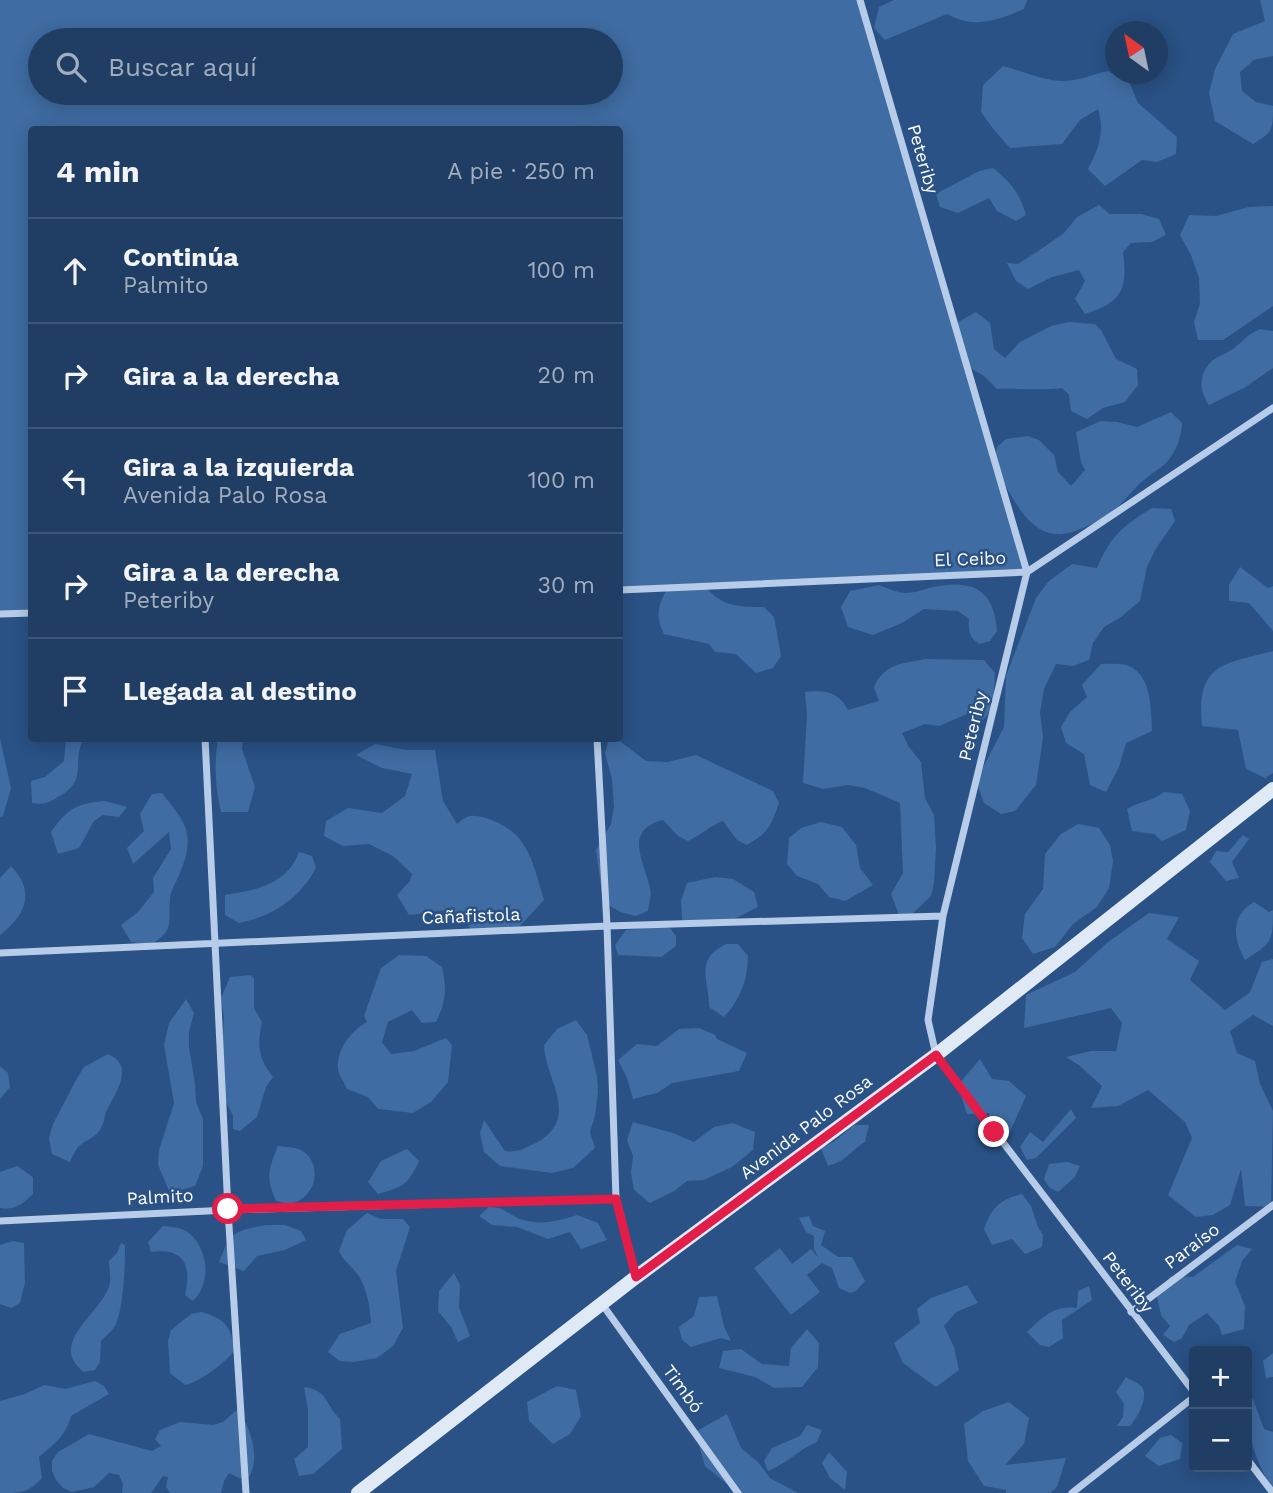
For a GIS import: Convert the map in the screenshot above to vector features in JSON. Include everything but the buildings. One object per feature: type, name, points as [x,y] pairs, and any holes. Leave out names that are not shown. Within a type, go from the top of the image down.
[{"type":"main road","name":"Avenida Palo Rosa","points":[[358,1493],[636,1277],[936,1055],[1273,789]]},
{"type":"street","name":"Peteriby","points":[[860,0],[1027,572],[943,916],[928,1020],[936,1055],[1189,1388]]},
{"type":"street","name":"El Ceibo","points":[[623,590],[1027,572],[1273,408]]},
{"type":"street","points":[[0,614],[28,613]]},
{"type":"street","points":[[205,742],[228,1209],[246,1493]]},
{"type":"street","points":[[597,742],[607,926],[616,1199],[636,1277]]},
{"type":"street","name":"Cañafistola","points":[[0,953],[607,926],[943,916]]},
{"type":"street","name":"Palmito","points":[[0,1221],[228,1209],[616,1199]]},
{"type":"street","name":"Paraíso","points":[[1131,1312],[1273,1205]]},
{"type":"street","name":"Timbó","points":[[602,1303],[738,1493]]},
{"type":"street","points":[[1072,1493],[1189,1399]]},
{"type":"street","points":[[1252,1466],[1273,1493]]},
{"type":"shaded area","points":[[0,0],[860,0],[955,324],[976,312],[990,323],[994,349],[1005,358],[1020,342],[1051,326],[1069,322],[1095,324],[1116,359],[1137,369],[1138,385],[1125,402],[1103,408],[1087,419],[1071,411],[1069,395],[1062,388],[997,389],[984,376],[967,366],[995,458],[997,447],[1006,439],[1028,436],[1039,440],[1054,455],[1058,472],[1071,486],[1085,470],[1076,432],[1101,421],[1137,427],[1171,412],[1182,423],[1177,446],[1165,464],[1141,482],[1113,511],[1072,532],[1056,534],[1037,527],[1022,512],[999,474],[1027,572],[706,587],[718,599],[739,606],[764,607],[774,617],[781,656],[773,668],[756,673],[736,654],[715,652],[709,644],[664,634],[659,622],[659,611],[667,589],[623,590],[623,126],[28,126],[28,613],[0,614]]},
{"type":"shaded area","points":[[894,0],[1027,0],[1024,9],[995,20],[967,21],[947,14],[885,40],[874,28],[879,7]]},
{"type":"shaded area","points":[[1260,0],[1273,0],[1273,56],[1254,60],[1240,72],[1242,91],[1256,102],[1273,106],[1273,120],[1268,133],[1253,144],[1215,121],[1209,93],[1215,69],[1233,34],[1265,21]]},
{"type":"shaded area","points":[[1003,66],[1056,81],[1080,79],[1105,72],[1105,84],[1130,84],[1138,103],[1177,137],[1176,154],[1157,162],[1142,160],[1105,186],[1088,169],[1100,139],[1098,109],[1080,120],[1062,144],[1010,148],[981,112],[983,85]]},
{"type":"shaded area","points":[[993,168],[1014,188],[1026,215],[1016,221],[997,211],[989,198],[958,213],[940,207],[936,194],[979,171]]},
{"type":"shaded area","points":[[1099,205],[1110,214],[1141,214],[1159,219],[1166,235],[1152,242],[1131,243],[1123,252],[1123,285],[1115,299],[1085,314],[1075,299],[1085,281],[1079,270],[1052,277],[1028,289],[1016,281],[1007,263],[1018,264],[1064,233],[1077,217]]},
{"type":"shaded area","points":[[1273,206],[1273,306],[1223,340],[1198,340],[1194,322],[1200,304],[1199,278],[1180,235],[1189,215],[1216,216],[1249,207]]},
{"type":"shaded area","points":[[1260,329],[1273,331],[1273,368],[1244,388],[1209,405],[1202,384],[1205,369],[1214,359]]},
{"type":"shaded area","points":[[1152,508],[1171,509],[1175,521],[1147,567],[1140,601],[1104,627],[1093,643],[1089,660],[1073,666],[1056,664],[1044,689],[1040,712],[1043,738],[1036,785],[1015,811],[1001,814],[984,803],[976,781],[1004,727],[1006,676],[1036,598],[1049,581],[1072,564],[1097,568],[1107,547],[1119,532]]},
{"type":"shaded area","points":[[1240,567],[1268,588],[1273,586],[1273,631],[1249,603],[1229,601],[1229,585]]},
{"type":"shaded area","points":[[879,585],[906,593],[947,585],[970,586],[979,590],[991,605],[997,631],[990,641],[979,644],[970,633],[969,619],[958,611],[924,609],[902,623],[873,635],[848,627],[841,607],[850,591]]},
{"type":"shaded area","points":[[1273,651],[1273,773],[1265,778],[1246,769],[1238,730],[1202,726],[1201,706],[1209,678],[1216,670],[1240,659]]},
{"type":"shaded area","points":[[925,659],[984,660],[995,673],[991,708],[976,725],[966,731],[972,712],[939,726],[925,724],[902,733],[921,762],[925,798],[934,815],[936,848],[931,896],[909,917],[899,915],[891,894],[903,873],[900,803],[865,788],[848,785],[823,789],[803,783],[807,715],[805,692],[830,693],[840,699],[848,710],[879,701],[874,687],[889,669]]},
{"type":"shaded area","points":[[1101,664],[1126,665],[1142,677],[1149,694],[1152,731],[1126,743],[1119,767],[1106,792],[1090,785],[1084,754],[1066,743],[1061,727],[1070,712],[1087,697],[1082,685]]},
{"type":"shaded area","points":[[0,738],[11,788],[3,816],[0,817]]},
{"type":"shaded area","points":[[66,742],[82,742],[74,784],[68,791],[49,802],[32,803],[31,781],[45,777],[64,761]]},
{"type":"shaded area","points":[[218,742],[243,742],[242,749],[255,787],[248,812],[221,812],[217,794]]},
{"type":"shaded area","points":[[608,742],[621,742],[646,761],[668,762],[696,755],[773,791],[779,803],[764,833],[747,845],[737,840],[723,821],[688,841],[678,836],[663,820],[651,825],[643,831],[639,848],[651,891],[648,911],[636,916],[620,912],[610,906],[602,894],[596,850],[611,824],[614,807],[612,779],[605,753]]},
{"type":"shaded area","points":[[375,744],[406,750],[435,750],[443,801],[457,824],[470,816],[486,818],[512,831],[520,840],[532,861],[544,900],[518,928],[475,934],[454,912],[409,915],[397,895],[410,881],[412,874],[393,856],[369,844],[343,846],[324,836],[326,821],[348,808],[382,813],[405,796],[412,774],[382,768],[356,755]]},
{"type":"shaded area","points":[[1164,792],[1182,794],[1190,811],[1186,830],[1162,841],[1154,834],[1132,831],[1127,809]]},
{"type":"shaded area","points":[[162,793],[182,821],[188,838],[185,860],[171,895],[169,925],[164,935],[151,945],[131,942],[121,925],[138,912],[154,892],[153,878],[171,849],[169,832],[133,864],[127,848],[144,831],[140,814],[152,794]]},
{"type":"shaded area","points":[[105,801],[127,807],[119,817],[103,815],[94,821],[79,848],[58,854],[51,832],[62,818],[87,803]]},
{"type":"shaded area","points":[[821,822],[842,827],[856,845],[860,868],[873,885],[845,901],[829,897],[818,884],[797,876],[787,864],[789,838],[801,828]]},
{"type":"shaded area","points":[[1078,824],[1099,828],[1110,845],[1113,861],[1109,888],[1097,907],[1073,924],[1055,947],[1033,954],[1022,938],[1025,914],[1043,889],[1045,854],[1061,834]]},
{"type":"shaded area","points":[[1243,835],[1249,839],[1232,862],[1239,878],[1226,881],[1210,862],[1216,851],[1228,852]]},
{"type":"shaded area","points":[[299,852],[312,856],[316,868],[293,897],[274,911],[251,920],[239,923],[225,915],[225,895],[258,888],[278,879],[294,863]]},
{"type":"shaded area","points":[[11,866],[23,885],[25,903],[16,919],[0,935],[0,878]]},
{"type":"shaded area","points":[[715,877],[733,879],[754,892],[758,907],[720,926],[682,921],[681,901],[687,883]]},
{"type":"shaded area","points":[[1254,902],[1269,912],[1273,910],[1272,929],[1266,945],[1245,960],[1236,936],[1237,921]]},
{"type":"shaded area","points":[[1149,913],[1179,917],[1167,939],[1199,961],[1190,980],[1225,1010],[1250,992],[1262,962],[1273,959],[1273,1026],[1253,1015],[1230,1031],[1237,1053],[1255,1061],[1260,1084],[1273,1111],[1271,1207],[1245,1206],[1241,1169],[1230,1205],[1213,1215],[1196,1217],[1168,1195],[1192,1138],[1185,1122],[1148,1090],[1118,1106],[1091,1108],[1102,1086],[1066,1057],[1091,1051],[1116,1051],[1122,1023],[1111,1008],[1024,1028],[1026,995],[1075,972],[1108,942]]},
{"type":"shaded area","points":[[658,926],[670,928],[676,936],[676,946],[661,957],[618,955],[615,945],[626,930]]},
{"type":"shaded area","points":[[726,944],[738,944],[748,956],[742,989],[724,1017],[709,1007],[706,971],[710,957]]},
{"type":"shaded area","points":[[399,955],[426,956],[442,967],[445,982],[444,1002],[436,1022],[422,1023],[412,1010],[388,1022],[382,1042],[391,1054],[414,1051],[446,1038],[452,1045],[448,1082],[431,1102],[413,1113],[378,1109],[368,1097],[347,1089],[338,1068],[346,1041],[367,1022],[364,1016],[381,968]]},
{"type":"shaded area","points":[[251,975],[254,979],[254,1008],[262,1022],[260,1051],[264,1064],[273,1077],[266,1087],[257,1117],[240,1131],[233,1129],[233,1116],[220,1089],[224,1017],[221,998],[230,977]]},
{"type":"shaded area","points":[[186,999],[194,1013],[189,1032],[189,1047],[196,1102],[203,1119],[203,1166],[195,1186],[170,1193],[158,1165],[159,1150],[174,1103],[164,1045],[169,1023]]},
{"type":"shaded area","points":[[576,1020],[587,1035],[597,1076],[595,1116],[590,1132],[595,1148],[573,1168],[552,1173],[500,1166],[484,1152],[480,1133],[484,1120],[505,1151],[525,1148],[550,1133],[557,1122],[559,1110],[544,1045],[557,1029]]},
{"type":"shaded area","points":[[699,1028],[747,1053],[739,1071],[672,1083],[657,1093],[633,1099],[618,1060],[637,1044],[657,1046],[679,1029]]},
{"type":"shaded area","points":[[108,1054],[121,1065],[122,1073],[100,1130],[78,1147],[70,1162],[52,1154],[49,1138],[53,1124],[76,1080],[84,1067]]},
{"type":"shaded area","points":[[980,1059],[992,1079],[1009,1081],[1026,1096],[1009,1134],[994,1132],[989,1113],[967,1114],[958,1085]]},
{"type":"shaded area","points":[[0,1066],[8,1073],[10,1087],[0,1099]]},
{"type":"shaded area","points":[[1071,1109],[1076,1118],[1036,1158],[1027,1160],[1020,1147],[1030,1132],[1043,1142]]},
{"type":"shaded area","points":[[633,1122],[694,1142],[714,1127],[733,1123],[755,1132],[753,1150],[732,1167],[704,1180],[687,1181],[650,1203],[634,1190],[631,1173],[633,1156],[627,1140]]},
{"type":"shaded area","points":[[854,1125],[869,1125],[865,1142],[835,1164],[828,1166],[821,1148],[835,1141]]},
{"type":"shaded area","points":[[278,1146],[301,1150],[312,1162],[312,1187],[307,1194],[293,1203],[276,1201],[271,1186],[270,1168]]},
{"type":"shaded area","points":[[407,1149],[419,1161],[408,1180],[399,1187],[378,1194],[368,1182],[381,1161]]},
{"type":"shaded area","points":[[1067,1162],[1080,1166],[1075,1177],[1058,1192],[1049,1187],[1044,1179],[1049,1164]]},
{"type":"shaded area","points":[[17,1166],[33,1177],[33,1194],[18,1206],[0,1208],[0,1172]]},
{"type":"shaded area","points":[[1022,1194],[1031,1206],[1043,1235],[1042,1247],[1025,1254],[1012,1239],[992,1245],[984,1229],[997,1206]]},
{"type":"shaded area","points":[[489,1207],[499,1208],[520,1219],[535,1222],[556,1221],[577,1215],[598,1223],[607,1240],[581,1249],[570,1232],[548,1239],[517,1227],[492,1225],[479,1216]]},
{"type":"shaded area","points":[[367,1213],[381,1219],[403,1219],[410,1227],[396,1271],[403,1328],[393,1346],[377,1358],[354,1362],[340,1361],[328,1352],[340,1334],[371,1323],[364,1287],[339,1251],[347,1230]]},
{"type":"shaded area","points":[[809,1216],[813,1226],[825,1231],[821,1245],[838,1257],[852,1257],[865,1281],[856,1291],[850,1293],[839,1288],[832,1268],[822,1263],[807,1275],[820,1292],[791,1315],[754,1268],[780,1248],[792,1264],[811,1249],[819,1258],[814,1249],[814,1236],[806,1232],[799,1218]]},
{"type":"shaded area","points":[[266,1225],[285,1225],[301,1231],[306,1240],[285,1250],[257,1256],[244,1271],[219,1262],[235,1234]]},
{"type":"shaded area","points":[[163,1226],[187,1232],[201,1249],[205,1277],[199,1294],[193,1301],[185,1295],[187,1275],[183,1260],[171,1252],[151,1252],[148,1242]]},
{"type":"shaded area","points":[[13,1241],[24,1243],[25,1283],[20,1303],[11,1308],[0,1304],[0,1245]]},
{"type":"shaded area","points":[[121,1243],[125,1245],[125,1263],[119,1316],[115,1326],[101,1341],[100,1362],[95,1370],[84,1372],[74,1361],[71,1350],[74,1338],[106,1294],[110,1283],[109,1261],[117,1253]]},
{"type":"shaded area","points":[[1237,1245],[1252,1249],[1242,1261],[1235,1282],[1245,1306],[1244,1329],[1222,1335],[1219,1326],[1207,1313],[1189,1325],[1182,1338],[1174,1342],[1163,1335],[1170,1326],[1161,1315],[1156,1293],[1171,1276],[1193,1277]]},
{"type":"shaded area","points":[[454,1273],[460,1285],[459,1307],[470,1336],[458,1342],[451,1327],[438,1311],[439,1291]]},
{"type":"shaded area","points":[[967,1285],[978,1303],[956,1312],[944,1326],[954,1347],[959,1370],[936,1387],[903,1363],[894,1343],[920,1323],[917,1309],[931,1298]]},
{"type":"shaded area","points":[[1089,1286],[1092,1300],[1062,1320],[1063,1338],[1049,1347],[1040,1345],[1027,1332],[1055,1310],[1077,1308],[1078,1291]]},
{"type":"shaded area","points":[[717,1296],[724,1326],[731,1341],[721,1338],[691,1347],[682,1340],[679,1327],[694,1316],[699,1297]]},
{"type":"shaded area","points":[[201,1312],[216,1317],[225,1324],[235,1350],[212,1371],[185,1385],[170,1373],[168,1341],[171,1330],[191,1314]]},
{"type":"shaded area","points":[[807,1329],[819,1343],[818,1367],[802,1387],[774,1388],[755,1377],[719,1368],[723,1351],[741,1349],[762,1364],[789,1366],[791,1348]]},
{"type":"shaded area","points":[[1273,1353],[1273,1377],[1266,1378],[1263,1361]]},
{"type":"shaded area","points":[[1126,1377],[1142,1387],[1144,1397],[1139,1413],[1130,1426],[1117,1426],[1123,1417],[1124,1404],[1116,1392]]},
{"type":"shaded area","points":[[95,1381],[104,1386],[109,1394],[71,1416],[63,1434],[39,1457],[42,1478],[24,1491],[0,1493],[0,1401],[44,1385],[65,1389]]},
{"type":"shaded area","points":[[557,1386],[576,1390],[581,1416],[570,1434],[553,1444],[529,1421],[527,1402]]},
{"type":"shaded area","points":[[304,1387],[318,1391],[340,1419],[342,1449],[313,1474],[299,1476],[294,1459],[308,1447],[308,1410]]},
{"type":"shaded area","points":[[1252,1399],[1264,1429],[1273,1432],[1273,1488],[1261,1468],[1252,1442]]},
{"type":"shaded area","points":[[1009,1402],[1029,1418],[1024,1444],[1005,1465],[1066,1458],[1057,1487],[1050,1493],[1006,1493],[1006,1490],[984,1486],[968,1461],[964,1424],[983,1411]]},
{"type":"shaded area","points":[[238,1409],[252,1442],[254,1460],[249,1477],[239,1478],[229,1473],[221,1493],[170,1493],[166,1487],[168,1477],[163,1476],[151,1493],[122,1493],[123,1484],[119,1475],[109,1473],[94,1487],[72,1492],[63,1488],[52,1471],[52,1461],[58,1452],[89,1434],[152,1451],[161,1446],[155,1439],[160,1430],[180,1422],[213,1425],[223,1422]]},
{"type":"shaded area","points":[[727,1414],[741,1448],[758,1462],[770,1478],[798,1493],[738,1493],[705,1466],[695,1432]]},
{"type":"shaded area","points":[[807,1425],[822,1430],[817,1442],[768,1471],[764,1461],[772,1448],[800,1436]]},
{"type":"shaded area","points":[[1171,1435],[1182,1443],[1180,1459],[1159,1466],[1145,1456],[1160,1438]]},
{"type":"shaded area","points":[[829,1452],[847,1472],[845,1490],[830,1478],[822,1463]]},
{"type":"route","points":[[228,1209],[616,1199],[636,1277],[936,1055],[994,1132]]}]
